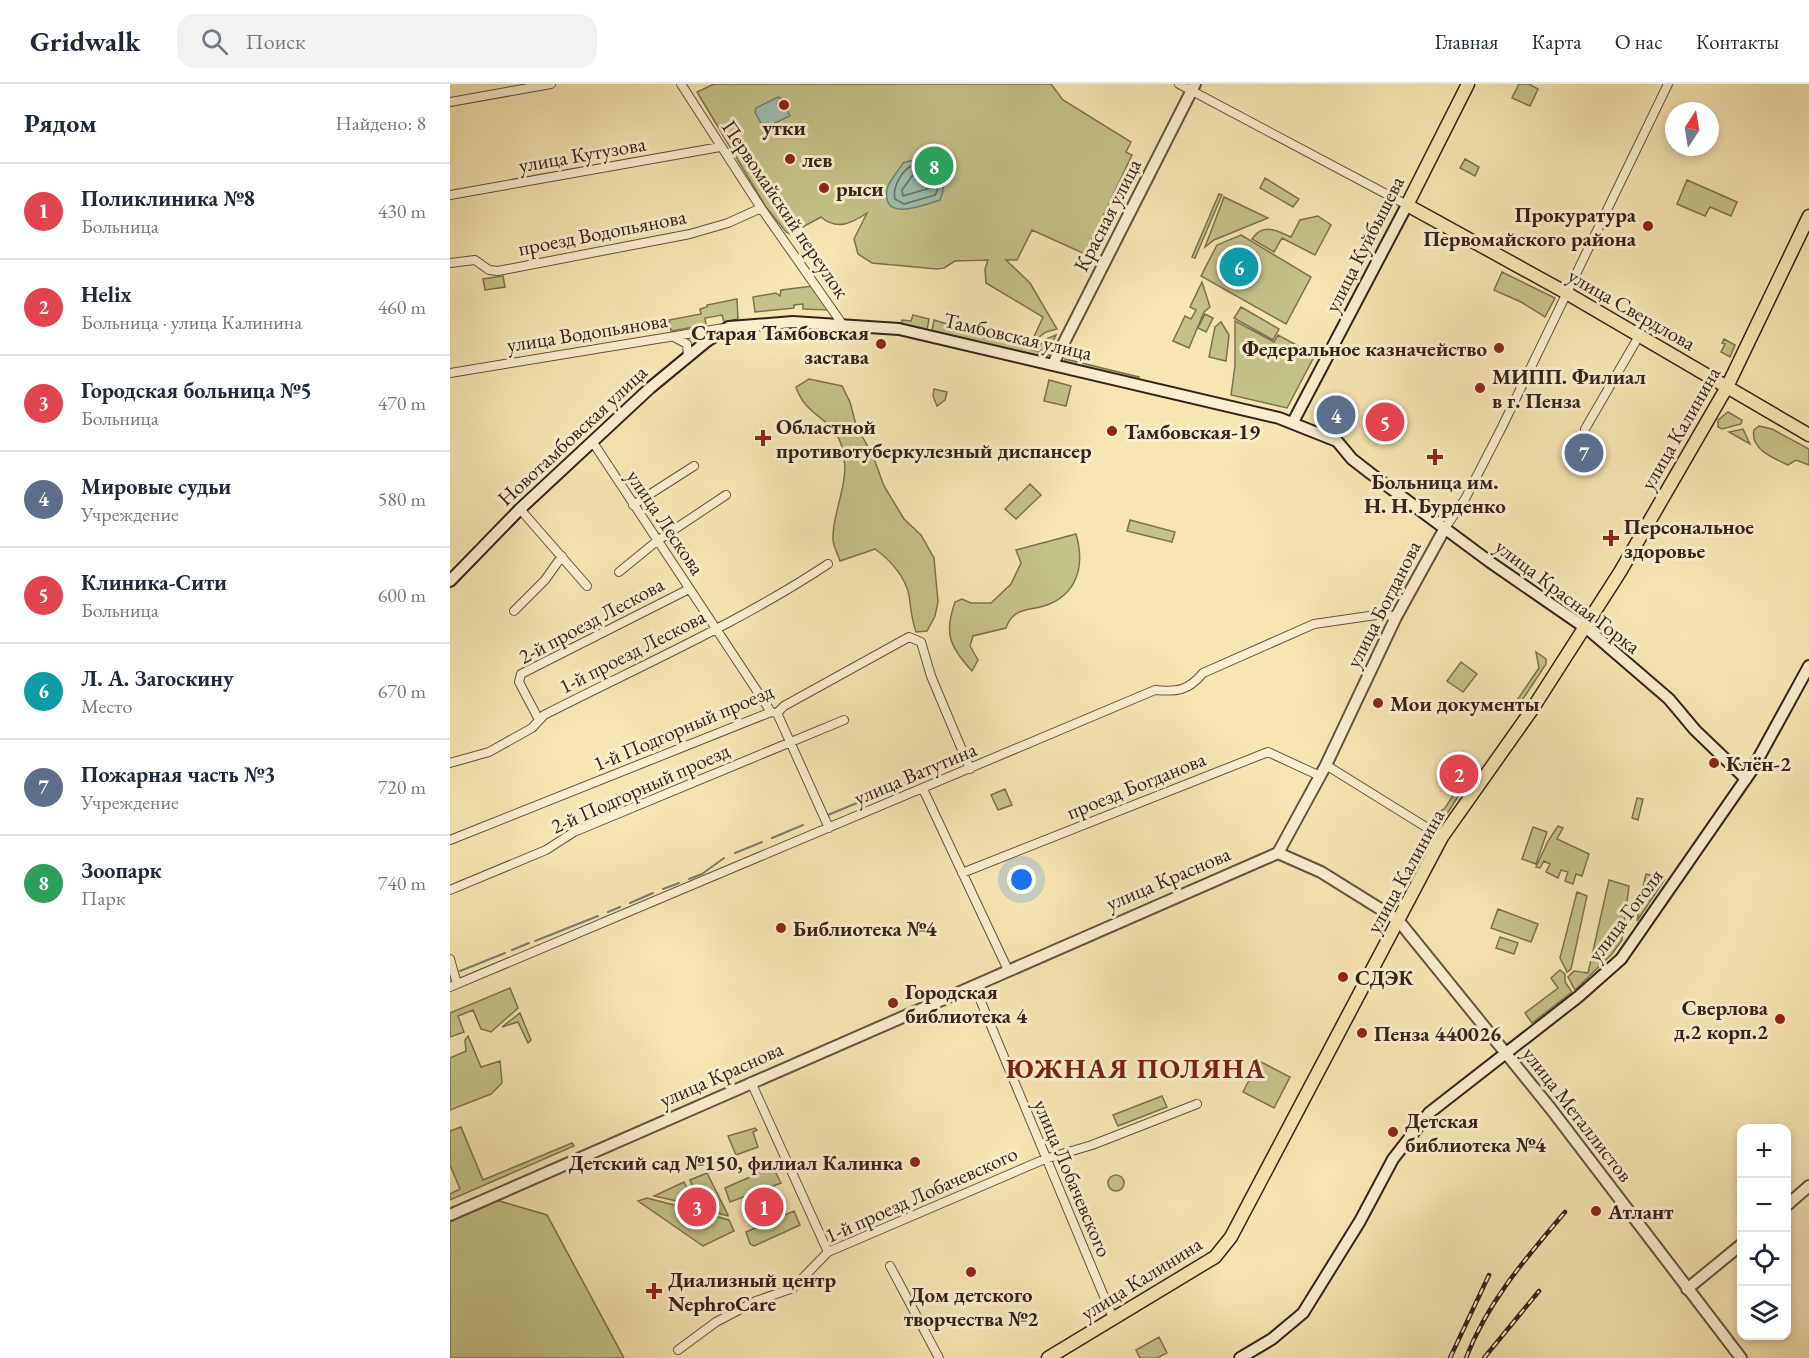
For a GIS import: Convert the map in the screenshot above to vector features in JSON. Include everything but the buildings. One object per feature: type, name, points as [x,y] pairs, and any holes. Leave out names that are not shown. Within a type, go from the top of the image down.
[{"type":"main road","name":"улица Куйбышева","points":[[1293,422],[1468,84]]},
{"type":"main road","name":"Красная улица","points":[[1053,364],[1193,87]]},
{"type":"main road","name":"улица Свердлова","points":[[1407,205],[1566,293],[1809,435]]},
{"type":"main road","name":"улица Калинина","points":[[1048,1358],[1215,1257],[1231,1237],[1442,837],[1515,735],[1620,572],[1727,387],[1809,216]]},
{"type":"main road","name":"Тамбовская улица","points":[[729,327],[793,322],[899,329],[1293,422]]},
{"type":"main road","name":"Новотамбовская улица","points":[[450,580],[592,441],[688,357],[729,327]]},
{"type":"main road","name":"улица Красная Горка","points":[[1293,422],[1337,441],[1352,459],[1585,627],[1669,699],[1695,730],[1746,779]]},
{"type":"main road","name":"улица Богданова","points":[[1278,853],[1326,765],[1396,617],[1445,528]]},
{"type":"main road","name":"улица Гоголя","points":[[1240,1358],[1272,1338],[1303,1313],[1410,1134],[1429,1113],[1578,997],[1621,959],[1770,742],[1809,666]]},
{"type":"main road","name":"улица Металлистов","points":[[1278,853],[1321,872],[1398,920],[1505,1052],[1741,1358]]},
{"type":"main road","name":"улица Краснова","points":[[450,1215],[1278,853]]},
{"type":"main road","points":[[1791,1202],[1809,1186]]},
{"type":"main road","points":[[1687,1289],[1737,1248]]},
{"type":"street","points":[[450,102],[551,84]]},
{"type":"street","name":"Первомайский переулок","points":[[681,84],[761,208],[843,325]]},
{"type":"street","name":"улица Свердлова","points":[[1179,84],[1193,87],[1407,205]]},
{"type":"street","name":"улица Богданова","points":[[1445,528],[1465,499],[1502,427],[1668,84]]},
{"type":"street","name":"улица Кутузова","points":[[450,195],[720,147]]},
{"type":"street","name":"проезд Водопьянова","points":[[450,263],[475,260],[489,270],[498,271],[690,234],[728,223],[761,208]]},
{"type":"street","name":"улица Водопьянова","points":[[450,373],[729,327]]},
{"type":"street","points":[[1585,429],[1639,336]]},
{"type":"street","points":[[673,337],[687,344],[688,357]]},
{"type":"street","name":"улица Лескова","points":[[592,441],[793,743],[829,828]]},
{"type":"street","points":[[633,505],[694,465]]},
{"type":"street","points":[[619,572],[657,540],[726,495]]},
{"type":"street","points":[[520,509],[587,586]]},
{"type":"street","points":[[514,611],[543,582],[562,556]]},
{"type":"street","name":"1-й проезд Лескова","points":[[450,763],[489,752],[532,728],[539,720],[717,629],[794,587],[828,564]]},
{"type":"street","name":"2-й проезд Лескова","points":[[539,720],[519,682],[521,674],[689,589]]},
{"type":"street","name":"улица Ватутина","points":[[454,986],[1155,690],[1178,692],[1193,685],[1203,673],[1314,624],[1383,614],[1396,617]]},
{"type":"street","name":"1-й Подгорный проезд","points":[[450,840],[774,713],[903,639],[914,637],[921,642],[932,676],[970,769]]},
{"type":"street","name":"2-й Подгорный проезд","points":[[450,891],[546,850],[584,828],[844,720]]},
{"type":"street","name":"проезд Богданова","points":[[962,873],[1268,752],[1320,776]]},
{"type":"street","points":[[1326,765],[1442,837]]},
{"type":"street","points":[[923,789],[1008,970]]},
{"type":"street","points":[[450,958],[454,986]]},
{"type":"street","name":"улица Лобачевского","points":[[974,985],[1113,1318]]},
{"type":"street","points":[[751,1082],[828,1251]]},
{"type":"street","name":"1-й проезд Лобачевского","points":[[678,1350],[716,1322],[756,1301],[793,1288],[828,1251],[1045,1159],[1092,1145],[1197,1104]]},
{"type":"street","points":[[890,1266],[939,1358]]},
{"type":"shaded area","points":[[714,84],[1051,84],[1063,100],[1131,142],[1126,152],[1132,155],[1085,254],[1032,230],[1017,260],[1006,260],[1030,283],[1057,329],[1046,332],[1031,343],[1043,317],[986,283],[985,269],[988,260],[955,261],[944,268],[937,269],[872,263],[858,254],[854,239],[867,213],[856,220],[839,225],[821,217],[790,234],[786,232],[766,207],[697,92]]},
{"type":"shaded area","points":[[1519,84],[1529,84],[1538,89],[1530,106],[1512,98]]},
{"type":"shaded area","points":[[1465,159],[1479,167],[1475,176],[1460,168]]},
{"type":"shaded area","points":[[1265,178],[1299,199],[1293,207],[1260,188]]},
{"type":"shaded area","points":[[1687,180],[1737,202],[1731,216],[1710,207],[1705,216],[1677,204]]},
{"type":"shaded area","points":[[1219,194],[1222,195],[1195,258],[1192,257]]},
{"type":"shaded area","points":[[1224,197],[1268,218],[1214,240],[1205,247]]},
{"type":"shaded area","points":[[1318,216],[1331,225],[1315,255],[1282,238],[1274,252],[1252,239],[1265,229],[1291,237],[1300,220]]},
{"type":"shaded area","points":[[1241,235],[1311,277],[1286,324],[1201,276],[1217,245]]},
{"type":"shaded area","points":[[1502,272],[1555,298],[1545,317],[1521,302],[1494,290]]},
{"type":"shaded area","points":[[503,276],[505,287],[485,290],[483,279]]},
{"type":"shaded area","points":[[1202,282],[1210,307],[1204,312],[1189,348],[1173,341],[1185,316],[1191,319],[1196,310],[1190,307]]},
{"type":"shaded area","points":[[813,286],[828,310],[803,309],[803,304],[794,305],[794,308],[755,312],[753,297],[776,293],[780,296],[781,290]]},
{"type":"shaded area","points":[[737,299],[738,319],[724,322],[722,315],[705,318],[706,325],[671,331],[669,320],[701,314],[700,309],[707,305]]},
{"type":"shaded area","points":[[1241,307],[1279,329],[1273,340],[1234,318]]},
{"type":"shaded area","points":[[1205,314],[1213,318],[1206,332],[1198,328]]},
{"type":"shaded area","points":[[913,315],[929,319],[927,330],[901,325],[902,320],[911,321]]},
{"type":"shaded area","points":[[934,320],[1050,355],[1045,357],[932,331]]},
{"type":"shaded area","points":[[1235,321],[1274,342],[1278,335],[1315,355],[1287,408],[1231,395],[1235,366]]},
{"type":"shaded area","points":[[1221,322],[1229,335],[1226,361],[1209,357],[1215,327]]},
{"type":"shaded area","points":[[1056,335],[1048,352],[1036,349],[1044,340]]},
{"type":"shaded area","points":[[1724,339],[1735,345],[1730,357],[1721,352],[1725,344],[1722,343]]},
{"type":"shaded area","points":[[1065,359],[1139,377],[1136,380],[1065,362]]},
{"type":"shaded area","points":[[809,379],[842,386],[850,402],[856,425],[873,456],[884,486],[904,519],[921,535],[934,558],[938,602],[935,616],[927,631],[916,632],[904,581],[891,563],[880,553],[875,549],[840,561],[833,539],[835,517],[845,472],[842,447],[832,429],[800,397],[796,387]]},
{"type":"shaded area","points":[[1049,380],[1071,386],[1066,406],[1044,401]]},
{"type":"shaded area","points":[[934,389],[947,392],[945,400],[937,406],[933,396]]},
{"type":"shaded area","points":[[1728,412],[1742,420],[1741,424],[1722,429],[1718,427],[1718,420]]},
{"type":"shaded area","points":[[1759,426],[1772,429],[1809,449],[1809,465],[1796,460],[1788,465],[1764,452],[1759,448],[1754,437],[1754,430]]},
{"type":"shaded area","points":[[1743,429],[1750,444],[1729,432]]},
{"type":"shaded area","points":[[1030,484],[1041,495],[1016,519],[1005,509]]},
{"type":"shaded area","points":[[1130,520],[1175,532],[1172,542],[1127,531]]},
{"type":"shaded area","points":[[1076,534],[1080,557],[1079,568],[1071,587],[1056,601],[1016,614],[1006,628],[973,636],[970,646],[978,660],[972,671],[958,654],[949,631],[955,602],[962,599],[971,603],[991,603],[1011,584],[1021,563],[1016,550]]},
{"type":"shaded area","points":[[1536,652],[1546,659],[1546,664],[1517,708],[1513,706],[1539,668]]},
{"type":"shaded area","points":[[1461,662],[1477,674],[1463,692],[1447,681]]},
{"type":"shaded area","points":[[1469,771],[1473,773],[1445,817],[1441,820],[1436,818],[1435,815],[1445,808]]},
{"type":"shaded area","points":[[1005,789],[1012,805],[998,810],[991,795]]},
{"type":"shaded area","points":[[1637,798],[1643,799],[1638,820],[1632,818]]},
{"type":"shaded area","points":[[1558,826],[1563,828],[1557,839],[1589,854],[1582,876],[1576,874],[1573,884],[1565,881],[1568,872],[1561,870],[1558,878],[1546,872],[1550,864],[1544,861],[1540,868],[1536,867]]},
{"type":"shaded area","points":[[1533,827],[1547,832],[1536,864],[1522,859]]},
{"type":"shaded area","points":[[1646,874],[1665,879],[1637,921],[1642,892],[1647,893],[1648,888],[1643,887]]},
{"type":"shaded area","points":[[1609,880],[1629,886],[1622,940],[1612,954],[1575,990],[1568,977],[1574,971],[1588,973]]},
{"type":"shaded area","points":[[1577,892],[1587,896],[1571,969],[1567,972],[1560,958]]},
{"type":"shaded area","points":[[1498,909],[1538,924],[1531,942],[1491,928]]},
{"type":"shaded area","points":[[1500,937],[1518,943],[1514,954],[1496,948]]},
{"type":"shaded area","points":[[1560,970],[1565,974],[1565,982],[1572,992],[1532,1023],[1525,1013],[1558,988],[1551,978]]},
{"type":"shaded area","points":[[510,988],[518,1008],[491,1032],[481,1029],[473,1010],[458,1016],[464,1032],[450,1037],[450,1013]]},
{"type":"shaded area","points":[[520,1013],[531,1040],[528,1043],[518,1022],[502,1027]]},
{"type":"shaded area","points":[[468,1036],[481,1067],[500,1061],[502,1083],[491,1094],[450,1110],[450,1058],[466,1051],[465,1040]]},
{"type":"shaded area","points":[[1259,1061],[1290,1077],[1274,1108],[1243,1092]]},
{"type":"shaded area","points":[[1162,1096],[1167,1107],[1118,1126],[1113,1115]]},
{"type":"shaded area","points":[[461,1127],[483,1180],[572,1143],[574,1146],[450,1200],[450,1194],[460,1189],[450,1165],[450,1131]]},
{"type":"shaded area","points":[[755,1128],[757,1130],[753,1132],[758,1147],[736,1155],[728,1136]]},
{"type":"shaded area","points":[[773,1167],[781,1183],[730,1202],[725,1188]]},
{"type":"shaded area","points":[[707,1173],[728,1216],[711,1211],[705,1199],[698,1199],[690,1180]]},
{"type":"shaded area","points":[[1116,1175],[1122,1177],[1124,1183],[1122,1189],[1116,1191],[1110,1189],[1108,1183],[1110,1177]]},
{"type":"shaded area","points":[[684,1182],[693,1201],[690,1204],[654,1196]]},
{"type":"shaded area","points":[[647,1198],[689,1209],[696,1221],[711,1215],[729,1220],[734,1231],[703,1246],[638,1201]]},
{"type":"shaded area","points":[[496,1200],[547,1215],[624,1358],[450,1358],[450,1220]]},
{"type":"shaded area","points":[[794,1211],[800,1225],[754,1246],[750,1244],[746,1232]]},
{"type":"shaded area","points":[[1159,1337],[1167,1353],[1157,1358],[1140,1358],[1136,1350]]},
{"type":"water","points":[[778,97],[782,99],[790,116],[768,126],[762,125],[755,112],[756,108]]},
{"type":"water","points":[[920,158],[937,170],[940,175],[943,187],[940,200],[904,209],[890,205],[887,198],[891,180],[903,163]]},
{"type":"waterway","points":[[828,815],[910,781]]},
{"type":"waterway","points":[[772,838],[803,825]]},
{"type":"waterway","points":[[735,853],[762,842]]},
{"type":"waterway","points":[[689,879],[702,874],[724,858]]},
{"type":"waterway","points":[[663,889],[679,883]]},
{"type":"waterway","points":[[630,903],[653,893]]},
{"type":"waterway","points":[[608,912],[620,907]]},
{"type":"waterway","points":[[535,941],[598,916]]},
{"type":"waterway","points":[[512,950],[529,943]]},
{"type":"waterway","points":[[460,971],[505,953]]},
{"type":"railway","points":[[1466,1358],[1485,1318],[1509,1281],[1565,1212]]},
{"type":"railway","points":[[1450,1358],[1489,1275]]},
{"type":"railway","points":[[1484,1358],[1539,1291]]},
{"type":"place","name":"утки","points":[[784,105]]},
{"type":"place","name":"лев","points":[[790,159]]},
{"type":"place","name":"Зоопарк","points":[[934,166]]},
{"type":"place","name":"рыси","points":[[824,188]]},
{"type":"place","name":"Прокуратура Первомайского района","points":[[1648,226]]},
{"type":"place","name":"Л. А. Загоскину","points":[[1239,267]]},
{"type":"place","name":"Старая Тамбовская застава","points":[[881,344]]},
{"type":"place","name":"Федеральное казначейство","points":[[1499,348]]},
{"type":"place","name":"МИПП. Филиал в г. Пенза","points":[[1480,388]]},
{"type":"place","name":"Мировые судьи","points":[[1336,415]]},
{"type":"place","name":"Клиника-Сити","points":[[1385,422]]},
{"type":"place","name":"Тамбовская-19","points":[[1112,431]]},
{"type":"place","name":"Областной противотуберкулезный диспансер","points":[[763,438]]},
{"type":"place","name":"Пожарная часть №3","points":[[1584,453]]},
{"type":"place","name":"Больница им. Н. Н. Бурденко","points":[[1435,457]]},
{"type":"place","name":"Персональное здоровье","points":[[1611,538]]},
{"type":"place","name":"Мои документы","points":[[1378,703]]},
{"type":"place","name":"Клён-2","points":[[1714,763]]},
{"type":"place","name":"Helix","points":[[1459,774]]},
{"type":"place","name":"Библиотека №4","points":[[781,928]]},
{"type":"place","name":"СДЭК","points":[[1343,977]]},
{"type":"place","name":"Городская библиотека 4","points":[[893,1003]]},
{"type":"place","name":"Сверлова д.2 корп.2","points":[[1780,1019]]},
{"type":"place","name":"Пенза 440026","points":[[1362,1033]]},
{"type":"place","name":"Детская библиотека №4","points":[[1393,1132]]},
{"type":"place","name":"Детский сад №150, филиал Калинка","points":[[915,1162]]},
{"type":"place","name":"Городская больница №5","points":[[697,1207]]},
{"type":"place","name":"Поликлиника №8","points":[[764,1207]]},
{"type":"place","name":"Атлант","points":[[1596,1211]]},
{"type":"place","name":"Дом детского творчества №2","points":[[971,1272]]},
{"type":"place","name":"Диализный центр NephroCare","points":[[654,1291]]},
{"type":"district","name":"ЮЖНАЯ ПОЛЯНА","points":[[1136,1068]]}]
